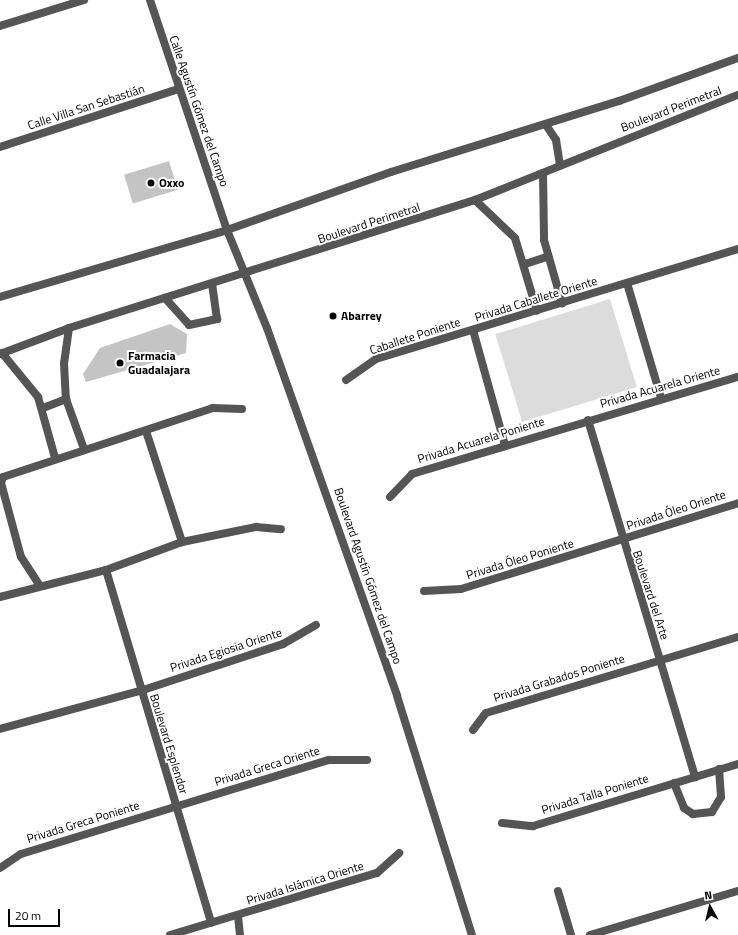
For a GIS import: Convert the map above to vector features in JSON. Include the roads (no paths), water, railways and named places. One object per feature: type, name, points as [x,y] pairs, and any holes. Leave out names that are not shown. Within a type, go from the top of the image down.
[{"type":"street","points":[[0,26],[84,0]]},
{"type":"street","name":"Calle Agustín Gómez del Campo","points":[[150,0],[226,230]]},
{"type":"street","name":"Boulevard Perimetral","points":[[0,297],[226,230],[391,172],[546,125],[738,58]]},
{"type":"street","name":"Calle Villa San Sebastián","points":[[0,147],[179,89]]},
{"type":"street","name":"Boulevard Perimetral","points":[[1,353],[69,328],[244,275],[475,200],[738,96]]},
{"type":"street","points":[[546,125],[560,150],[560,166]]},
{"type":"street","points":[[543,173],[547,257],[562,303]]},
{"type":"street","points":[[475,200],[507,228],[525,264],[537,311]]},
{"type":"street","name":"Boulevard Agustín Gómez del Campo","points":[[226,230],[267,328],[397,696],[472,935]]},
{"type":"street","name":"Privada Caballete Oriente","points":[[505,445],[473,330],[738,249]]},
{"type":"street","points":[[525,264],[547,257]]},
{"type":"street","points":[[627,283],[660,398]]},
{"type":"street","points":[[165,298],[189,325],[217,319],[212,284]]},
{"type":"street","points":[[69,328],[64,363],[66,399],[84,449]]},
{"type":"street","name":"Caballete Poniente","points":[[346,380],[376,359],[473,330]]},
{"type":"street","points":[[1,353],[43,408],[55,458]]},
{"type":"street","name":"Privada Acuarela Oriente","points":[[588,420],[660,398],[738,377]]},
{"type":"street","points":[[43,408],[66,399]]},
{"type":"street","points":[[40,586],[21,557],[2,483],[3,477],[55,458],[146,431],[213,408],[242,409]]},
{"type":"street","name":"Privada Acuarela Poniente","points":[[390,497],[412,474],[588,420]]},
{"type":"street","name":"Boulevard del Arte","points":[[588,420],[622,541],[695,777]]},
{"type":"street","points":[[146,431],[182,542]]},
{"type":"street","name":"Privada Óleo Oriente","points":[[622,541],[738,503]]},
{"type":"street","points":[[0,597],[106,570],[182,542],[250,528],[280,529]]},
{"type":"street","name":"Privada Óleo Poniente","points":[[424,591],[461,589],[622,541]]},
{"type":"street","name":"Boulevard Esplendor","points":[[106,570],[140,690],[211,923]]},
{"type":"street","name":"Privada Egiosia Oriente","points":[[0,729],[140,690],[282,644],[316,626]]},
{"type":"street","name":"Privada Grabados Poniente","points":[[473,730],[486,713],[738,637]]},
{"type":"street","name":"Privada Greca Oriente","points":[[176,807],[329,760],[367,760]]},
{"type":"street","name":"Privada Talla Poniente","points":[[502,823],[533,826],[738,764]]},
{"type":"street","points":[[674,783],[684,808],[693,814],[712,812],[721,797],[719,769]]},
{"type":"street","name":"Privada Greca Poniente","points":[[0,868],[21,854],[176,807]]},
{"type":"street","name":"Privada Islámica Oriente","points":[[170,935],[188,932],[211,923],[377,873],[400,853]]},
{"type":"street","points":[[558,891],[571,935]]},
{"type":"street","points":[[590,935],[738,891]]},
{"type":"street","points":[[238,916],[240,935]]},
{"type":"place","name":"Oxxo","points":[[151,183]]},
{"type":"place","name":"Abarrey","points":[[333,316]]},
{"type":"place","name":"Farmacia Guadalajara","points":[[120,363]]}]
